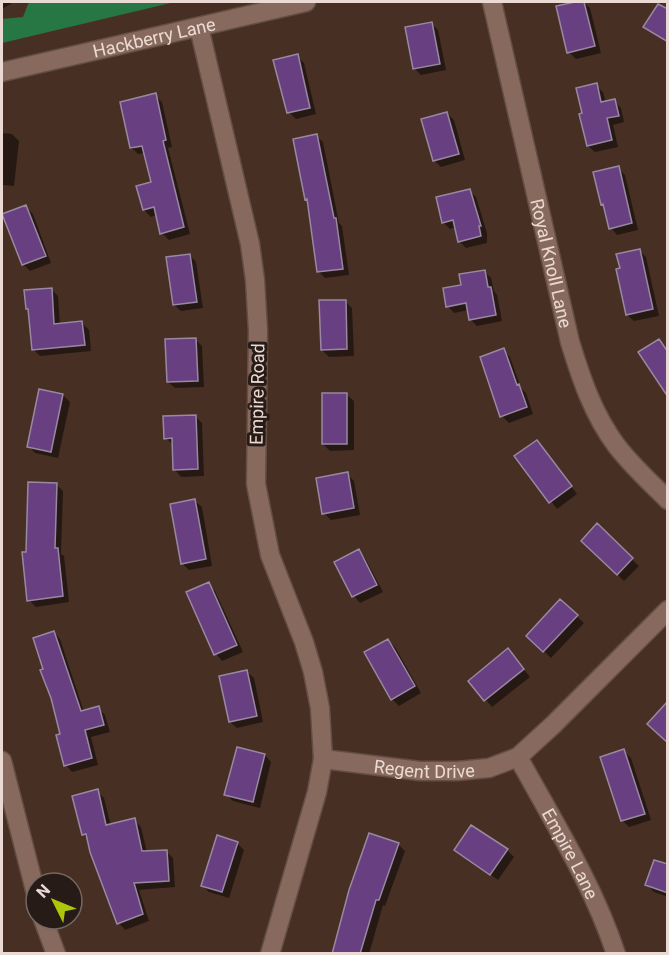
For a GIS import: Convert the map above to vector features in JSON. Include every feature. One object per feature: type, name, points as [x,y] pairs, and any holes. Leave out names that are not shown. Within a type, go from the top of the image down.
[{"type":"street","name":"Hackberry Lane","points":[[2,72],[306,2]]},
{"type":"street","name":"Royal Knoll Lane","points":[[492,2],[570,342],[583,385],[615,443],[632,464],[668,500]]},
{"type":"street","name":"Empire Road","points":[[199,27],[250,244],[255,280],[258,331],[256,475],[261,519],[270,555],[304,642],[313,672],[320,708],[323,759]]},
{"type":"street","name":"Regent Drive","points":[[323,759],[420,771],[457,771],[489,768],[518,757],[668,610]]},
{"type":"street","name":"Empire Lane","points":[[518,757],[591,892],[606,924],[616,954]]},
{"type":"street","points":[[270,954],[316,792],[323,759]]},
{"type":"street","points":[[2,761],[30,871]]},
{"type":"street","points":[[47,931],[56,954]]},
{"type":"green space","points":[[29,2],[175,2],[2,43],[2,19],[23,17]]},
{"type":"building","points":[[584,2],[595,46],[567,53],[556,6]]},
{"type":"building","points":[[658,4],[668,9],[668,42],[643,27]]},
{"type":"building","points":[[432,22],[440,64],[413,69],[405,27]]},
{"type":"building","points":[[298,54],[310,108],[287,113],[273,60]]},
{"type":"building","points":[[597,83],[601,102],[615,99],[619,116],[607,118],[612,140],[587,146],[579,114],[582,113],[576,88]]},
{"type":"building","points":[[156,93],[166,140],[163,141],[184,227],[160,234],[154,207],[143,210],[136,186],[151,182],[142,146],[130,148],[120,102]]},
{"type":"building","points":[[447,112],[459,154],[433,161],[421,119]]},
{"type":"building","points":[[317,134],[334,218],[336,218],[343,269],[317,272],[307,199],[305,200],[293,139]]},
{"type":"building","points":[[619,166],[632,223],[609,229],[593,172]]},
{"type":"building","points":[[470,189],[481,226],[479,226],[481,236],[458,242],[453,220],[442,223],[436,197]]},
{"type":"building","points":[[26,205],[46,256],[22,265],[2,214]]},
{"type":"building","points":[[640,249],[653,309],[626,315],[616,269],[620,268],[616,254]]},
{"type":"building","points":[[190,254],[197,302],[173,305],[166,257]]},
{"type":"building","points":[[485,270],[496,315],[469,320],[466,303],[446,307],[443,288],[461,285],[459,274]]},
{"type":"building","points":[[52,288],[54,324],[82,321],[85,345],[32,350],[24,290]]},
{"type":"building","points":[[319,300],[346,300],[347,349],[321,350]]},
{"type":"building","points":[[196,338],[198,381],[167,382],[165,339]]},
{"type":"building","points":[[659,339],[668,352],[668,397],[638,352]]},
{"type":"building","points":[[504,348],[527,407],[500,417],[480,357]]},
{"type":"building","points":[[39,389],[63,394],[51,452],[27,447]]},
{"type":"building","points":[[322,393],[347,393],[347,444],[322,444]]},
{"type":"building","points":[[196,415],[198,469],[173,470],[172,438],[164,439],[163,416]]},
{"type":"building","points":[[537,440],[572,486],[549,503],[514,456]]},
{"type":"building","points":[[348,472],[354,508],[322,514],[316,478]]},
{"type":"building","points":[[28,482],[57,483],[55,548],[58,548],[63,596],[27,601],[22,552],[26,552]]},
{"type":"building","points":[[195,499],[206,559],[181,564],[170,504]]},
{"type":"building","points":[[597,523],[633,558],[617,575],[581,541]]},
{"type":"building","points":[[359,549],[377,585],[352,597],[334,562]]},
{"type":"building","points":[[209,582],[237,645],[214,655],[186,592]]},
{"type":"building","points":[[560,599],[578,615],[543,652],[526,636]]},
{"type":"building","points":[[54,631],[81,711],[99,706],[104,725],[85,730],[92,758],[64,766],[56,735],[60,734],[51,698],[40,670],[43,669],[33,638]]},
{"type":"building","points":[[388,639],[415,686],[391,700],[364,652]]},
{"type":"building","points":[[508,648],[524,669],[484,701],[468,681]]},
{"type":"building","points":[[247,670],[257,716],[229,722],[219,676]]},
{"type":"building","points":[[668,701],[668,743],[647,724]]},
{"type":"building","points":[[237,747],[265,754],[253,802],[224,795]]},
{"type":"building","points":[[624,749],[645,814],[621,821],[600,757]]},
{"type":"building","points":[[98,789],[106,825],[135,818],[142,851],[167,850],[169,881],[134,883],[143,914],[117,924],[90,852],[86,834],[82,835],[72,796]]},
{"type":"building","points":[[471,825],[508,849],[490,875],[454,850]]},
{"type":"building","points":[[369,833],[399,843],[379,900],[376,900],[360,954],[332,954],[349,890]]},
{"type":"building","points":[[217,835],[238,842],[222,892],[201,886]]},
{"type":"building","points":[[654,860],[668,864],[668,893],[645,885]]}]
